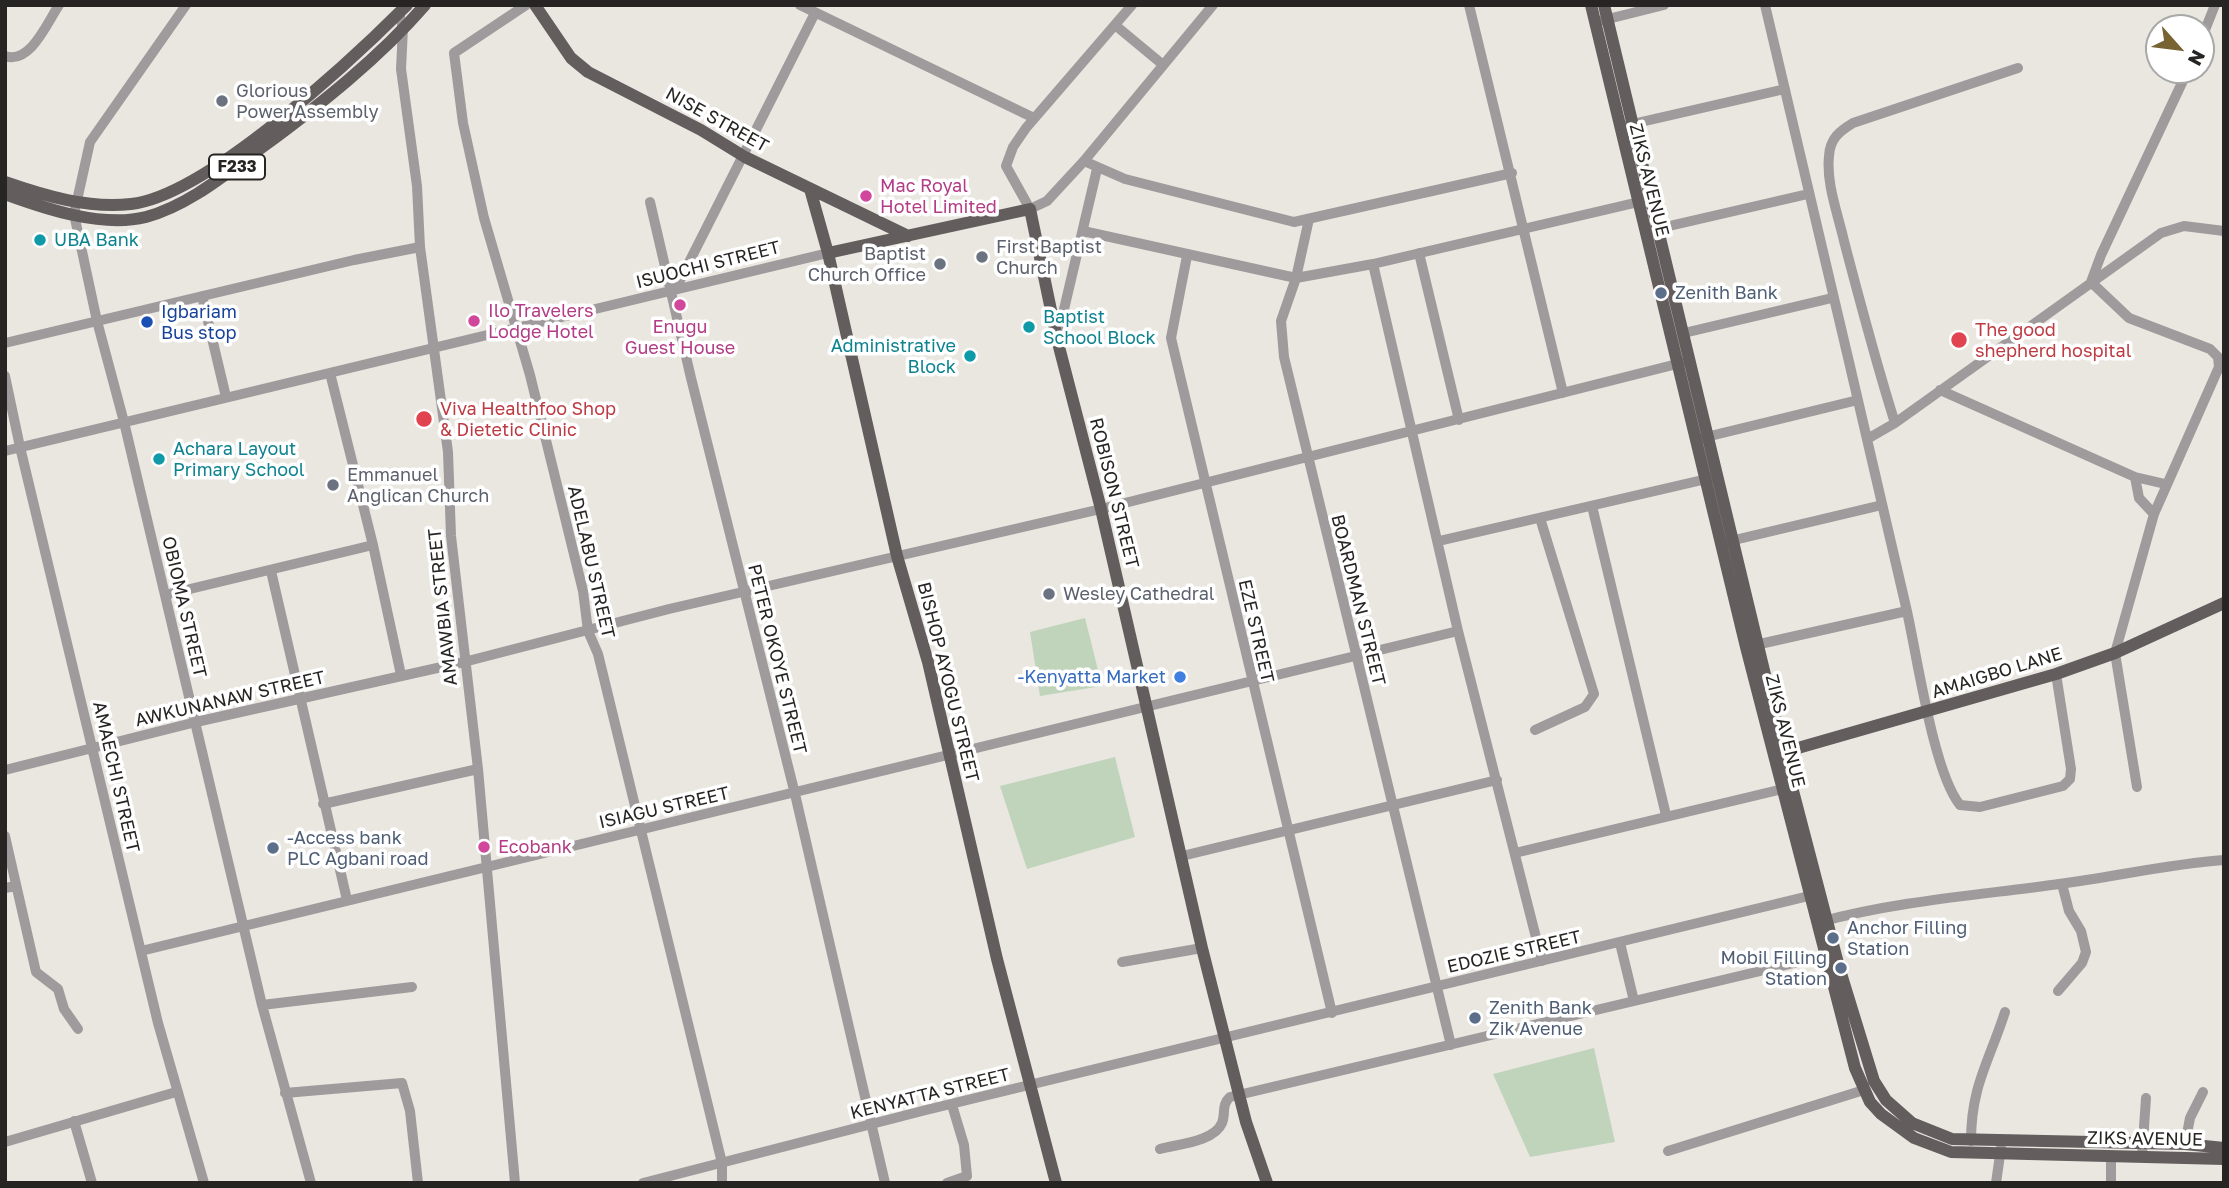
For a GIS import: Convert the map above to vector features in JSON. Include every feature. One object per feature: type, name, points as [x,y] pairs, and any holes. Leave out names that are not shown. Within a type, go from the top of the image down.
[{"type":"main road","name":"F233","points":[[5,182],[116,219],[147,216],[207,187],[295,124],[403,29],[425,5]]},
{"type":"main road","name":"NISE STREET","points":[[535,5],[579,66],[745,157],[908,236]]},
{"type":"main road","name":"ZIKS AVENUE","points":[[1591,5],[1601,21],[1643,201],[1657,230],[1684,333],[1685,362]]},
{"type":"main road","name":"ZIKS AVENUE","points":[[1601,21],[1604,5]]},
{"type":"main road","name":"F233","points":[[5,194],[74,207],[132,204],[177,190],[265,129],[403,9]]},
{"type":"main road","name":"BISHOP AYOGU STREET","points":[[810,189],[828,253],[897,556],[928,662],[1056,1183]]},
{"type":"main road","name":"ZIKS AVENUE","points":[[1643,201],[1643,232],[1685,362],[1711,478],[1759,643],[1779,754],[1864,1090],[1881,1114],[1924,1143],[1951,1152],[2111,1156],[2185,1144],[2224,1148]]},
{"type":"main road","name":"ISUOCHI STREET","points":[[828,253],[1030,209]]},
{"type":"main road","name":"ROBISON STREET","points":[[1030,209],[1058,339],[1101,509],[1202,947],[1240,1094],[1267,1183]]},
{"type":"main road","name":"ZIKS AVENUE","points":[[1728,542],[1746,647],[1779,754]]},
{"type":"main road","name":"AMAIGBO LANE","points":[[1779,754],[2056,674],[2115,653],[2224,603]]},
{"type":"main road","name":"ZIKS AVENUE","points":[[1830,955],[1880,1093],[1912,1123],[1939,1136],[1971,1141],[2142,1150],[2224,1159]]},
{"type":"street","points":[[5,56],[17,58],[26,54],[58,5]]},
{"type":"street","points":[[74,207],[85,154],[99,125],[186,5]]},
{"type":"street","name":"ADELABU STREET","points":[[526,5],[453,56],[463,123],[481,206],[536,399],[583,591],[589,631],[598,654],[722,1163],[722,1183]]},
{"type":"street","points":[[800,5],[1034,118]]},
{"type":"street","points":[[1132,5],[1017,139],[1006,166],[1030,209],[1047,201],[1084,161],[1213,5]]},
{"type":"street","points":[[1469,5],[1512,173],[1563,393]]},
{"type":"street","points":[[1601,21],[1664,5]]},
{"type":"street","points":[[1765,5],[1832,298],[1869,438],[1928,712],[1949,786],[1961,805],[1980,807],[2063,786],[2070,779],[2071,769],[2056,674]]},
{"type":"street","name":"AMAWBIA STREET","points":[[403,9],[401,69],[417,186],[420,247],[448,452],[451,536],[478,769],[515,1183]]},
{"type":"street","points":[[673,291],[745,157],[815,13]]},
{"type":"street","points":[[1115,25],[1162,64]]},
{"type":"street","points":[[1895,423],[1869,341],[1831,186],[1828,156],[1831,144],[1839,131],[1853,123],[2018,68]]},
{"type":"street","points":[[2091,282],[2101,255],[2181,84]]},
{"type":"street","points":[[1625,126],[1785,89]]},
{"type":"street","points":[[1084,161],[1097,169],[1286,221],[1309,219],[1512,173]]},
{"type":"street","points":[[1058,339],[1097,169]]},
{"type":"street","points":[[1643,232],[1808,194]]},
{"type":"street","points":[[1083,231],[1296,278],[1373,264],[1643,201]]},
{"type":"street","name":"PETER OKOYE STREET","points":[[650,202],[795,794],[885,1183]]},
{"type":"street","name":"OBIOMA STREET","points":[[74,207],[97,321],[124,422],[262,1005],[311,1183]]},
{"type":"street","name":"BOARDMAN STREET","points":[[1309,219],[1296,278],[1283,314],[1281,331],[1284,357],[1451,1045]]},
{"type":"street","points":[[1869,438],[1895,423],[2161,233],[2184,226],[2224,231]]},
{"type":"street","points":[[5,343],[420,247]]},
{"type":"street","name":"ISUOCHI STREET","points":[[5,451],[226,397],[436,350],[828,253]]},
{"type":"street","points":[[1419,253],[1459,420]]},
{"type":"street","name":"EZE STREET","points":[[1187,256],[1171,338],[1332,1013]]},
{"type":"street","points":[[1373,264],[1458,631],[1542,961]]},
{"type":"street","points":[[2091,282],[2129,318],[2210,349],[2218,357],[2219,367],[2154,514],[2115,653],[2137,787]]},
{"type":"street","points":[[202,296],[226,397]]},
{"type":"street","points":[[1684,333],[1832,298]]},
{"type":"street","name":"AWKUNANAW STREET","points":[[5,770],[195,722],[464,662],[744,592],[1101,509],[1685,362]]},
{"type":"street","points":[[330,373],[373,545],[401,675]]},
{"type":"street","name":"AMAECHI STREET","points":[[5,376],[141,951],[176,1091],[204,1183]]},
{"type":"street","points":[[1940,390],[2135,477],[2165,484]]},
{"type":"street","points":[[1702,438],[1858,400]]},
{"type":"street","points":[[2135,477],[2140,498],[2154,514]]},
{"type":"street","points":[[1439,541],[1711,478]]},
{"type":"street","points":[[1728,542],[1882,505]]},
{"type":"street","points":[[1592,506],[1666,815]]},
{"type":"street","points":[[1535,730],[1584,707],[1594,694],[1540,518]]},
{"type":"street","points":[[165,595],[373,545]]},
{"type":"street","points":[[271,571],[347,900]]},
{"type":"street","points":[[1746,647],[1907,611]]},
{"type":"street","name":"ISIAGU STREET","points":[[141,951],[1458,631]]},
{"type":"street","points":[[323,804],[478,769]]},
{"type":"street","points":[[1182,856],[1497,780]]},
{"type":"street","points":[[1515,853],[1787,788]]},
{"type":"street","points":[[5,836],[10,887],[36,972],[58,989],[64,1009],[78,1029]]},
{"type":"street","points":[[1821,922],[1910,905],[2062,884],[2171,864],[2224,860]]},
{"type":"street","points":[[2058,991],[2081,963],[2086,952],[2081,931],[2069,911],[2062,884]]},
{"type":"street","name":"EDOZIE STREET","points":[[1226,1039],[1815,895]]},
{"type":"street","points":[[1620,943],[1634,1001]]},
{"type":"street","points":[[1122,962],[1202,947]]},
{"type":"street","points":[[1160,1149],[1213,1133],[1221,1124],[1227,1100],[1240,1094],[1830,955]]},
{"type":"street","points":[[262,1005],[412,987]]},
{"type":"street","points":[[1971,1141],[1971,1113],[1977,1083],[1993,1049],[2005,1012]]},
{"type":"street","name":"KENYATTA STREET","points":[[643,1183],[1030,1085],[1226,1039]]},
{"type":"street","points":[[285,1094],[402,1083],[410,1111],[418,1183]]},
{"type":"street","points":[[1668,1151],[1864,1090]]},
{"type":"street","points":[[5,1142],[176,1091]]},
{"type":"street","points":[[2185,1144],[2190,1118],[2203,1092]]},
{"type":"street","points":[[2142,1150],[2146,1098]]},
{"type":"street","points":[[947,1183],[967,1175],[964,1145],[953,1105]]},
{"type":"street","points":[[74,1121],[92,1183]]},
{"type":"street","points":[[1996,1183],[2001,1141]]},
{"type":"street","points":[[2110,1183],[2111,1156]]},
{"type":"green space","points":[[1085,618],[1102,686],[1040,696],[1030,632]]},
{"type":"green space","points":[[1115,757],[1135,837],[1027,869],[1000,786]]},
{"type":"green space","points":[[1594,1048],[1615,1142],[1530,1157],[1493,1074]]},
{"type":"place","name":"Glorious Power Assembly","points":[[222,101]]},
{"type":"place","name":"Mac Royal Hotel Limited","points":[[866,196]]},
{"type":"place","name":"UBA Bank","points":[[40,240]]},
{"type":"place","name":"First Baptist Church","points":[[982,257]]},
{"type":"place","name":"Baptist Church Office","points":[[940,264]]},
{"type":"place","name":"Zenith Bank","points":[[1661,293]]},
{"type":"place","name":"Enugu Guest House","points":[[680,305]]},
{"type":"place","name":"Ilo Travelers Lodge Hotel","points":[[474,321]]},
{"type":"place","name":"Igbariam Bus stop","points":[[147,322]]},
{"type":"place","name":"Baptist School Block","points":[[1029,327]]},
{"type":"place","name":"The good shepherd hospital","points":[[1959,340]]},
{"type":"place","name":"Administrative Block","points":[[970,356]]},
{"type":"place","name":"Viva Healthfoo Shop & Dietetic Clinic","points":[[424,419]]},
{"type":"place","name":"Achara Layout Primary School","points":[[159,459]]},
{"type":"place","name":"Emmanuel Anglican Church","points":[[333,485]]},
{"type":"place","name":"Wesley Cathedral","points":[[1049,594]]},
{"type":"place","name":"-Kenyatta Market","points":[[1180,677]]},
{"type":"place","name":"Ecobank","points":[[484,847]]},
{"type":"place","name":"-Access bank PLC Agbani road","points":[[273,848]]},
{"type":"place","name":"Anchor Filling Station","points":[[1833,938]]},
{"type":"place","name":"Mobil Filling Station","points":[[1841,968]]},
{"type":"place","name":"Zenith Bank Zik Avenue","points":[[1475,1018]]}]
